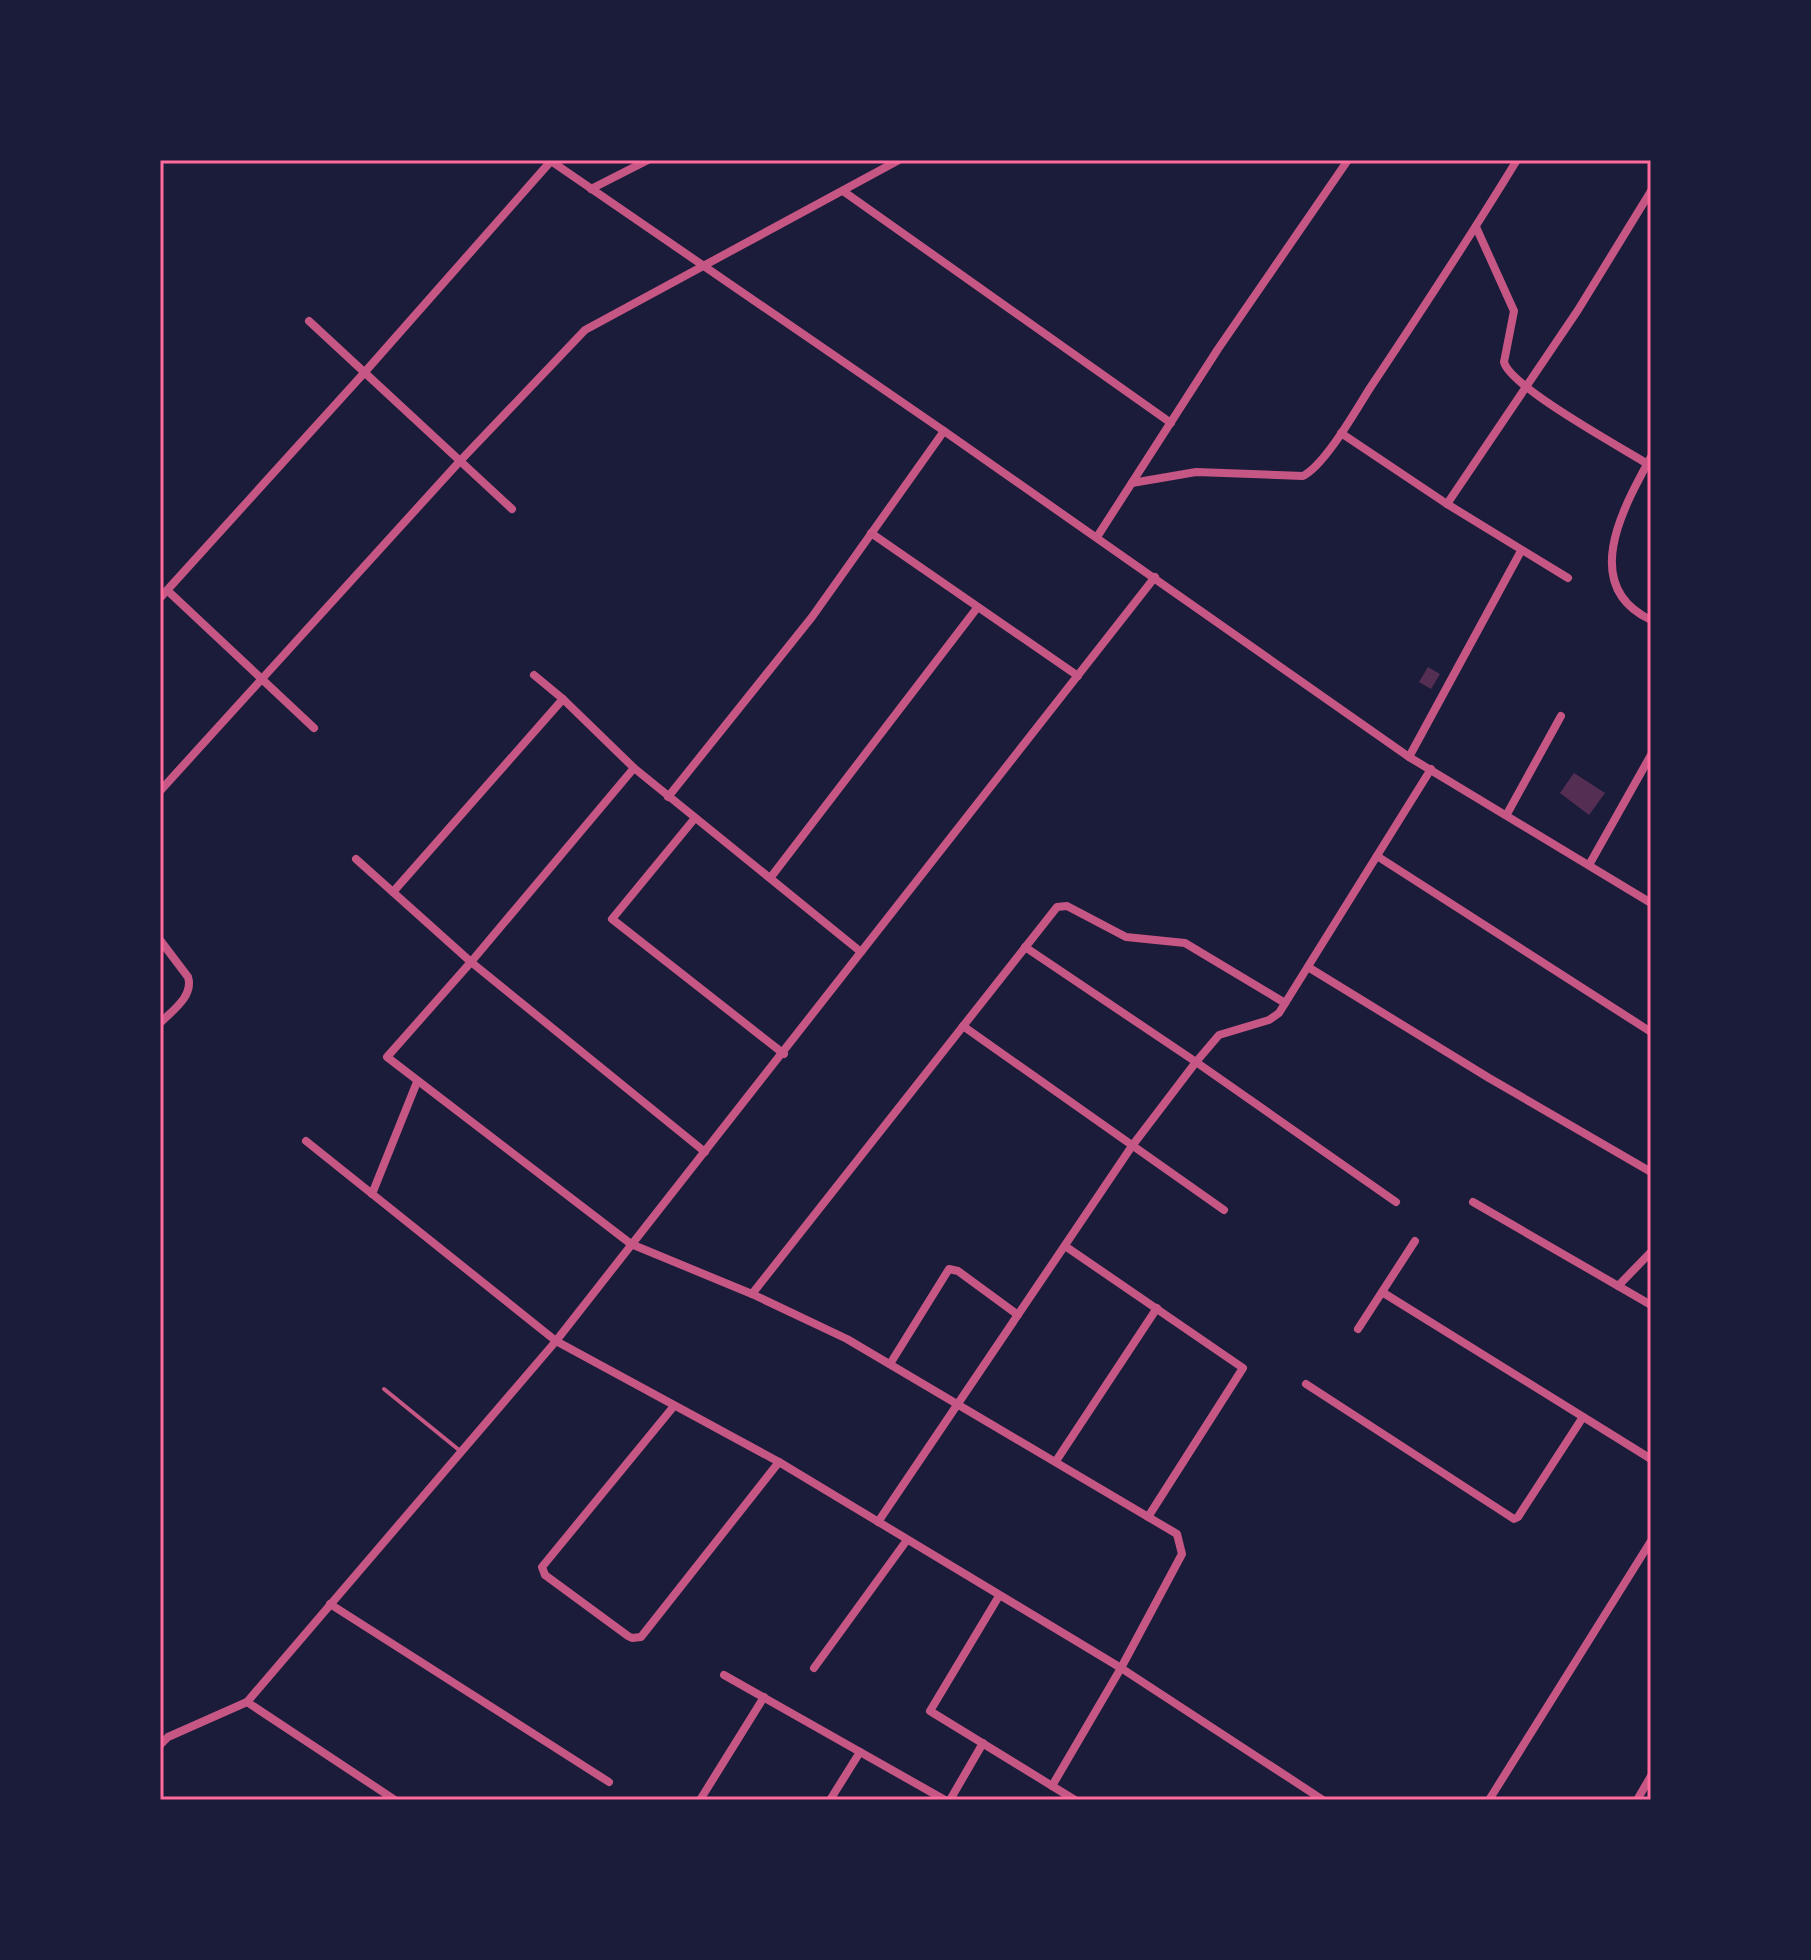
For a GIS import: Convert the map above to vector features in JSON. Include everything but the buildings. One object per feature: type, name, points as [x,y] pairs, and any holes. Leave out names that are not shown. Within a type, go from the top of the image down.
[{"type":"street","points":[[591,189],[648,160]]},
{"type":"street","points":[[160,791],[460,461],[585,330],[899,160]]},
{"type":"street","points":[[1097,537],[1348,160]]},
{"type":"street","points":[[1132,483],[1196,472],[1303,476],[1314,469],[1341,433],[1517,160]]},
{"type":"street","points":[[160,598],[551,161],[1155,577],[1409,757],[1651,903]]},
{"type":"street","points":[[843,191],[1171,423]]},
{"type":"street","points":[[1447,504],[1578,310],[1651,191]]},
{"type":"street","points":[[1476,227],[1514,311],[1504,362],[1506,368],[1524,386],[1650,462],[1616,531],[1611,569],[1622,599],[1632,610],[1651,620]]},
{"type":"street","points":[[309,321],[512,509]]},
{"type":"street","points":[[668,797],[812,617],[944,431]]},
{"type":"street","points":[[1341,433],[1447,504],[1568,578]]},
{"type":"street","points":[[871,533],[1078,676]]},
{"type":"street","points":[[1409,757],[1521,551]]},
{"type":"street","points":[[160,1745],[168,1737],[247,1702],[556,1341],[1155,577]]},
{"type":"street","points":[[168,591],[314,728]]},
{"type":"street","points":[[771,877],[977,608]]},
{"type":"street","points":[[534,675],[668,797],[861,952]]},
{"type":"street","points":[[393,892],[563,699]]},
{"type":"street","points":[[1507,814],[1561,716]]},
{"type":"street","points":[[1589,865],[1651,755]]},
{"type":"street","points":[[634,768],[387,1057],[631,1244],[752,1294],[847,1339],[1177,1534],[1182,1554],[1121,1668],[1052,1786]]},
{"type":"street","points":[[878,1522],[1132,1146],[1196,1062],[1219,1035],[1269,1020],[1279,1013],[1431,769]]},
{"type":"street","points":[[695,818],[612,919],[784,1054]]},
{"type":"street","points":[[1377,856],[1651,1032]]},
{"type":"street","points":[[356,859],[471,962],[705,1152]]},
{"type":"street","points":[[752,1294],[1057,907],[1067,906],[1126,937],[1185,943],[1285,1003]]},
{"type":"street","points":[[160,942],[188,977],[190,984],[186,996],[160,1023]]},
{"type":"street","points":[[1025,947],[1396,1202]]},
{"type":"street","points":[[1308,967],[1489,1078],[1651,1172]]},
{"type":"street","points":[[963,1026],[1224,1210]]},
{"type":"street","points":[[372,1194],[417,1082]]},
{"type":"street","points":[[306,1141],[556,1341],[779,1462],[1121,1668],[1323,1800]]},
{"type":"street","points":[[1473,1202],[1651,1305]]},
{"type":"street","points":[[1358,1329],[1415,1241]]},
{"type":"street","points":[[1065,1246],[1243,1368],[1148,1517]]},
{"type":"street","points":[[1618,1286],[1651,1252]]},
{"type":"street","points":[[890,1364],[949,1269],[958,1271],[1018,1315]]},
{"type":"street","points":[[1382,1292],[1651,1459]]},
{"type":"street","points":[[1056,1461],[1157,1308]]},
{"type":"street","points":[[1306,1384],[1514,1519],[1583,1417]]},
{"type":"street","points":[[674,1406],[542,1567],[545,1575],[628,1636],[641,1637],[779,1462]]},
{"type":"street","points":[[814,1668],[907,1540]]},
{"type":"street","points":[[1489,1800],[1651,1541]]},
{"type":"street","points":[[999,1596],[930,1711],[1075,1800]]},
{"type":"street","points":[[330,1604],[609,1782]]},
{"type":"street","points":[[724,1675],[948,1800],[983,1743]]},
{"type":"street","points":[[700,1800],[764,1697]]},
{"type":"street","points":[[247,1702],[395,1800]]},
{"type":"street","points":[[830,1800],[860,1752]]},
{"type":"street","points":[[1637,1800],[1651,1776]]},
{"type":"lane","points":[[384,1389],[461,1452]]}]
